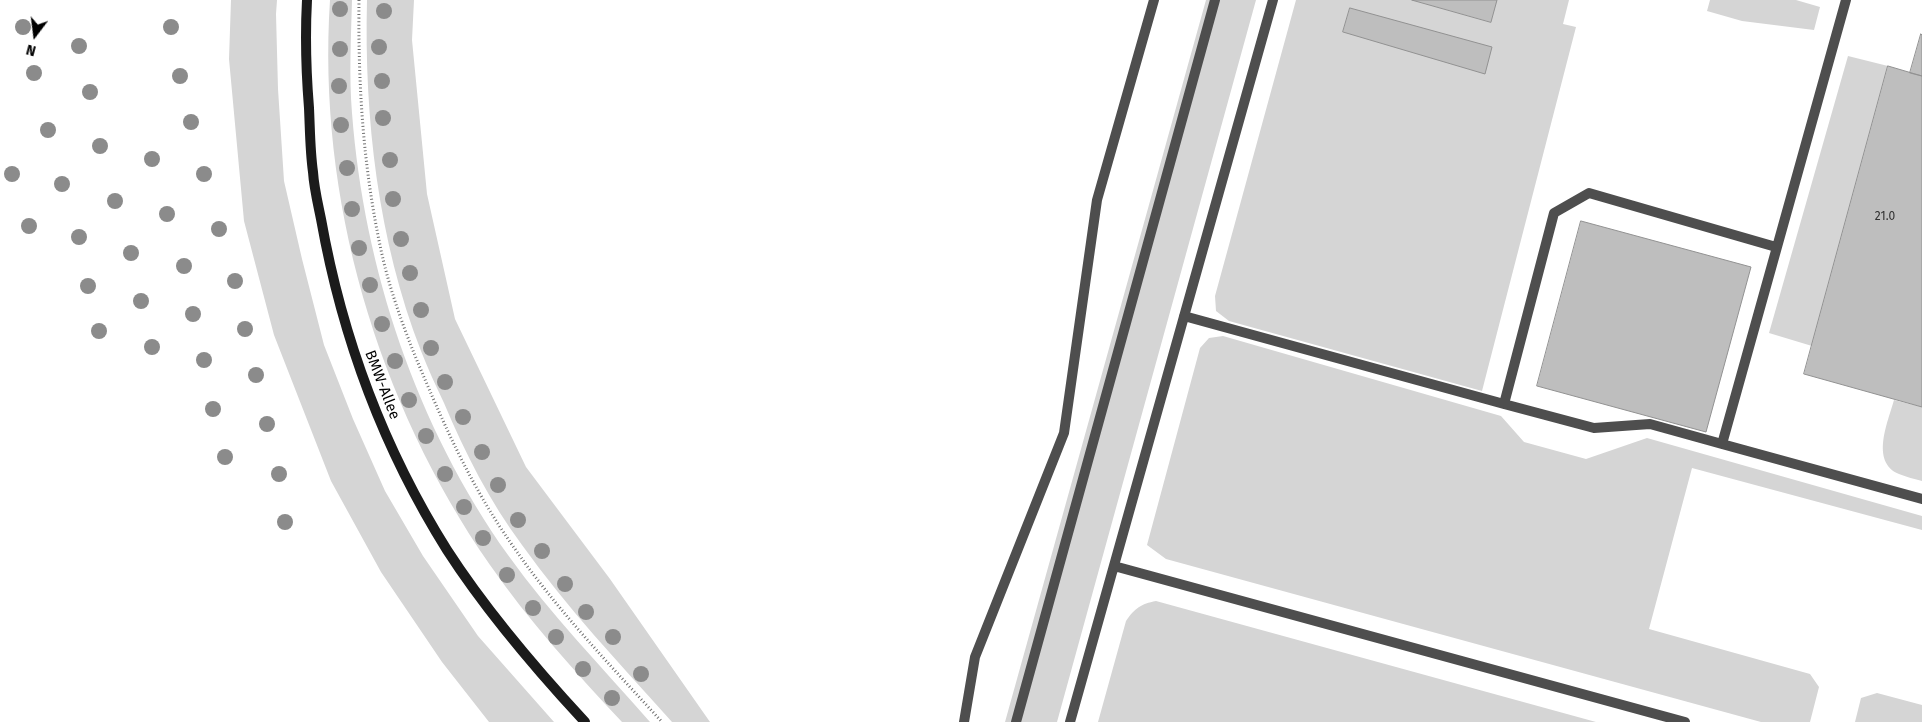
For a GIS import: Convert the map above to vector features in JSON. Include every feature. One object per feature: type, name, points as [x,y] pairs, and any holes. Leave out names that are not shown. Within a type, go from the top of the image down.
[{"type":"main road","name":"BMW-Allee","points":[[307,0],[304,41],[313,172],[328,261],[350,342],[376,414],[411,485],[447,550],[494,616],[546,680],[584,722]]},
{"type":"lane","points":[[964,722],[975,657],[1064,433],[1097,200],[1154,0]]},
{"type":"lane","points":[[1016,722],[1215,0]]},
{"type":"lane","points":[[1070,722],[1272,0]]},
{"type":"lane","points":[[1722,444],[1846,0]]},
{"type":"lane","points":[[1504,404],[1554,213],[1589,193],[1776,247]]},
{"type":"lane","points":[[1184,316],[1594,428],[1650,424],[1922,499]]},
{"type":"lane","points":[[1114,566],[1685,722]]},
{"type":"path","points":[[359,0],[361,112],[366,167],[382,252],[413,355],[468,473],[515,549],[570,619],[662,722]]},
{"type":"shaded area","points":[[231,0],[277,0],[278,89],[284,181],[324,345],[353,419],[385,491],[423,556],[478,636],[554,722],[489,722],[442,662],[381,572],[331,481],[274,335],[244,221],[229,59]]},
{"type":"shaded area","points":[[330,0],[352,0],[351,99],[358,172],[383,288],[400,345],[422,400],[447,454],[476,506],[508,555],[559,620],[650,722],[622,722],[537,626],[490,565],[450,502],[416,436],[386,367],[363,296],[345,223],[334,149],[329,74]]},
{"type":"shaded area","points":[[367,0],[414,0],[412,40],[427,194],[455,319],[526,467],[610,579],[710,722],[672,722],[614,657],[557,591],[510,529],[479,477],[461,440],[424,358],[406,309],[384,222],[371,134],[368,89]]},
{"type":"shaded area","points":[[1206,0],[1256,0],[1057,722],[1005,722]]},
{"type":"shaded area","points":[[1296,0],[1569,0],[1563,24],[1576,27],[1482,391],[1229,321],[1216,311],[1215,296]]},
{"type":"shaded area","points":[[1710,0],[1796,0],[1820,7],[1814,30],[1742,21],[1707,11]]},
{"type":"shaded area","points":[[1848,56],[1888,66],[1812,346],[1769,333]]},
{"type":"shaded area","points":[[1223,336],[1501,416],[1524,442],[1586,459],[1647,438],[1922,516],[1922,530],[1692,468],[1649,629],[1810,674],[1819,687],[1810,722],[1761,722],[1166,559],[1147,545],[1200,348],[1209,338]]},
{"type":"shaded area","points":[[1894,400],[1922,407],[1922,481],[1899,474],[1890,468],[1885,460],[1883,441]]},
{"type":"shaded area","points":[[1156,601],[1596,722],[1098,722],[1126,621],[1139,607]]},
{"type":"shaded area","points":[[1877,693],[1922,705],[1922,722],[1855,722],[1861,698]]},
{"type":"building","points":[[1412,0],[1497,0],[1491,22]]},
{"type":"building","points":[[1350,8],[1492,47],[1485,74],[1343,32]]},
{"type":"building","points":[[1922,35],[1922,76],[1910,73]]},
{"type":"building","points":[[1888,66],[1922,76],[1922,407],[1804,374]]},
{"type":"building","points":[[1581,221],[1751,267],[1706,432],[1537,386]]}]
